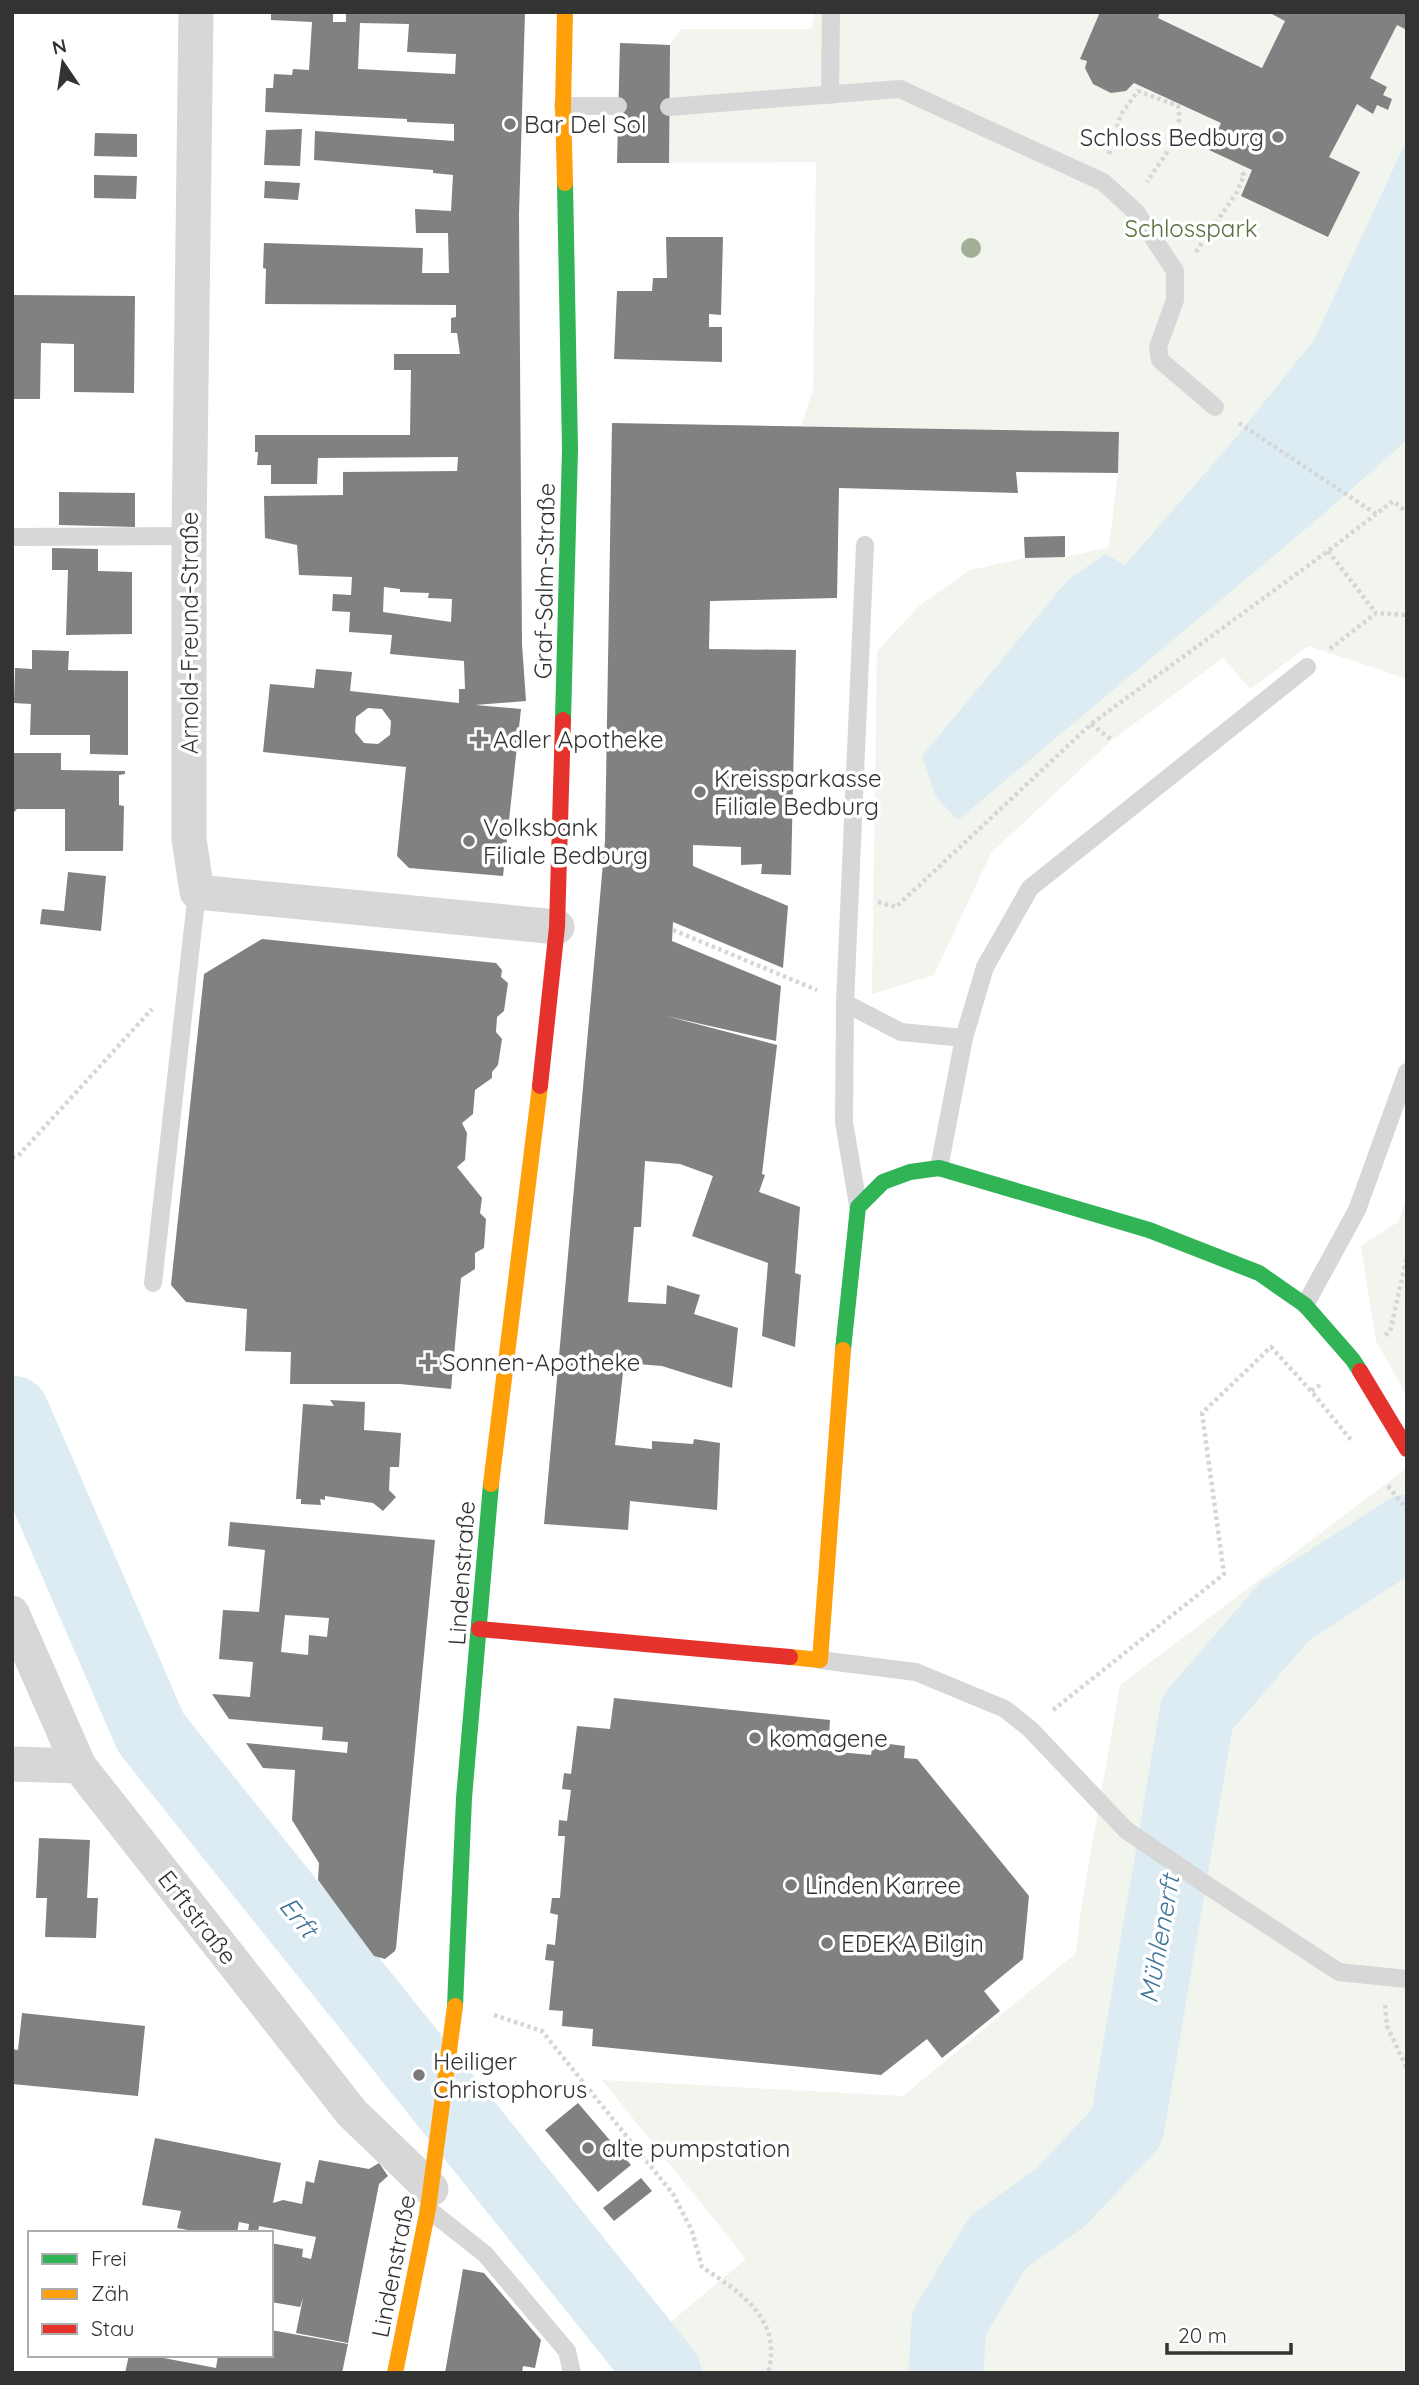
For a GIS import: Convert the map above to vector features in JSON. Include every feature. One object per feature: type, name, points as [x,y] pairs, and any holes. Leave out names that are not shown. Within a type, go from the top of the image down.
[{"type":"street","name":"Arnold-Freund-Straße","points":[[196,12],[189,536],[189,839],[197,892]]},
{"type":"street","name":"Graf-Salm-Straße","points":[[533,1149],[557,927],[570,449],[563,106],[565,12]]},
{"type":"street","points":[[197,892],[557,927]]},
{"type":"street","name":"Lindenstraße","points":[[395,2373],[431,2188],[454,2002],[464,1798],[494,1443],[533,1149]]},
{"type":"street","points":[[479,1629],[820,1660],[848,1287],[858,1207],[883,1182],[910,1172],[940,1168],[1149,1230],[1259,1273],[1305,1305],[1353,1360],[1407,1449]]},
{"type":"street","name":"Erftstraße","points":[[12,1613],[79,1766],[352,2113],[431,2188]]},
{"type":"street","points":[[12,1764],[79,1766]]},
{"type":"lane","points":[[830,95],[831,12]]},
{"type":"lane","points":[[669,107],[900,89],[1103,182],[1136,212],[1175,271],[1175,300],[1158,347],[1160,360],[1214,407]]},
{"type":"lane","points":[[563,106],[618,107]]},
{"type":"lane","points":[[12,537],[189,536]]},
{"type":"lane","points":[[858,1207],[844,1122],[845,1003],[865,545]]},
{"type":"lane","points":[[940,1168],[964,1038],[985,967],[1030,888],[1307,667]]},
{"type":"lane","points":[[153,1283],[197,892]]},
{"type":"lane","points":[[845,1003],[901,1032],[964,1038]]},
{"type":"lane","points":[[1305,1305],[1357,1210],[1407,1072]]},
{"type":"lane","points":[[820,1660],[916,1672],[1005,1709],[1030,1729],[1126,1830],[1208,1886],[1339,1972],[1407,1979]]},
{"type":"lane","points":[[431,2188],[567,2351],[572,2373]]},
{"type":"path","points":[[1114,137],[1121,114],[1138,91],[1178,106],[1180,118],[1175,141],[1163,157]]},
{"type":"path","points":[[1175,271],[1198,249],[1237,192],[1244,175],[1240,170]]},
{"type":"path","points":[[1214,407],[1376,514]]},
{"type":"path","points":[[850,893],[896,907],[1091,724],[1393,501],[1407,512]]},
{"type":"path","points":[[1328,551],[1376,613]]},
{"type":"path","points":[[1307,667],[1376,613],[1407,615]]},
{"type":"path","points":[[1091,724],[1112,740]]},
{"type":"path","points":[[673,930],[785,975],[845,1003]]},
{"type":"path","points":[[12,1158],[18,1156],[154,1007]]},
{"type":"path","points":[[1353,1360],[1390,1332],[1407,1256]]},
{"type":"path","points":[[1030,1729],[1224,1574],[1202,1413],[1271,1348],[1311,1391]]},
{"type":"path","points":[[1381,1976],[1387,2026],[1407,2068]]},
{"type":"path","points":[[454,2002],[542,2031],[673,2194],[692,2231],[702,2267],[735,2289],[754,2306],[772,2340],[768,2373]]},
{"type":"green space","name":"Schlosspark","points":[[815,12],[1407,12],[1407,679],[1309,646],[1250,689],[1223,658],[1112,740],[991,853],[934,975],[872,994],[877,651],[919,606],[970,570],[1025,558],[1065,557],[1109,547],[1118,473],[1119,432],[801,426],[813,390],[816,162],[617,163],[620,43],[670,45],[681,29],[811,29]]},
{"type":"green space","points":[[1407,1198],[1407,1396],[1376,1341],[1361,1246],[1398,1222]]},
{"type":"green space","points":[[1407,1468],[1407,2373],[691,2373],[668,2324],[746,2259],[602,2080],[903,2096],[1076,1953],[1081,1909],[1120,1685]]},
{"type":"shaded area","points":[[1407,139],[1407,440],[1321,516],[958,820],[936,797],[922,756],[1067,581],[1105,554],[1125,565],[1234,440],[1314,340]]},
{"type":"building","points":[[271,12],[333,12],[333,22],[346,22],[346,12],[525,12],[519,214],[522,644],[526,701],[475,705],[521,709],[503,876],[409,868],[397,856],[406,767],[263,752],[270,684],[314,688],[316,669],[352,672],[350,691],[459,703],[459,689],[465,689],[464,661],[390,654],[392,635],[349,632],[350,612],[332,611],[333,594],[351,595],[352,577],[299,575],[297,545],[265,538],[264,496],[343,495],[343,472],[457,471],[458,457],[318,458],[317,484],[271,484],[271,465],[257,465],[255,435],[410,435],[411,370],[394,370],[394,354],[460,354],[457,333],[451,333],[451,318],[456,317],[456,305],[265,304],[264,243],[423,248],[422,273],[449,273],[448,233],[416,233],[415,209],[451,211],[453,175],[433,173],[433,170],[314,160],[315,131],[454,141],[454,124],[265,112],[266,88],[273,88],[274,74],[292,75],[293,69],[309,70],[312,22],[271,20]],"holes":[[[360,23],[409,24],[407,52],[456,54],[455,74],[358,69]],[[384,587],[400,589],[400,592],[429,593],[428,598],[452,599],[451,622],[383,612]],[[368,708],[382,709],[391,721],[390,735],[378,744],[364,743],[355,732],[356,717]]]},
{"type":"building","name":"Schloss Bedburg","points":[[1100,12],[1160,12],[1158,18],[1262,68],[1285,21],[1268,12],[1407,12],[1407,30],[1397,25],[1370,78],[1387,87],[1383,95],[1392,99],[1388,110],[1377,105],[1373,114],[1357,104],[1329,157],[1360,172],[1328,237],[1241,196],[1252,170],[1209,150],[1221,123],[1134,83],[1126,91],[1111,93],[1093,84],[1085,68],[1087,61],[1080,59]]},
{"type":"building","points":[[620,43],[670,45],[669,163],[617,163]]},
{"type":"building","points":[[302,129],[300,166],[264,165],[266,130]]},
{"type":"building","points":[[95,133],[137,134],[137,157],[94,156]]},
{"type":"building","points":[[94,175],[137,176],[136,199],[94,198]]},
{"type":"building","points":[[265,181],[300,183],[298,200],[264,198]]},
{"type":"building","points":[[666,237],[723,237],[721,315],[709,314],[709,327],[722,327],[722,362],[614,359],[617,291],[652,291],[653,278],[667,278]]},
{"type":"building","points":[[12,295],[135,296],[134,393],[74,392],[74,344],[41,343],[40,399],[12,399]]},
{"type":"building","points":[[612,423],[1119,432],[1118,473],[1016,472],[1018,493],[839,488],[837,598],[710,601],[709,649],[796,650],[791,875],[761,874],[762,864],[741,865],[741,847],[693,845],[693,866],[788,906],[783,968],[673,922],[672,941],[781,986],[776,1041],[666,1016],[777,1045],[762,1174],[765,1175],[759,1192],[800,1207],[795,1273],[801,1275],[795,1347],[762,1336],[768,1263],[692,1236],[713,1176],[680,1164],[645,1161],[641,1227],[634,1227],[628,1302],[666,1304],[667,1285],[700,1295],[694,1314],[738,1328],[732,1388],[662,1366],[624,1363],[615,1445],[652,1449],[652,1441],[693,1444],[694,1439],[720,1443],[717,1510],[630,1501],[628,1530],[544,1524],[605,841]]},
{"type":"building","points":[[59,492],[135,493],[135,527],[59,525]]},
{"type":"building","points":[[1065,536],[1065,557],[1025,558],[1024,537]]},
{"type":"building","points":[[52,548],[98,549],[98,571],[132,572],[132,634],[66,635],[68,570],[52,570]]},
{"type":"building","points":[[32,650],[69,651],[68,670],[128,671],[128,755],[90,754],[90,735],[30,735],[31,704],[14,703],[15,668],[32,669]]},
{"type":"building","points":[[12,753],[61,753],[61,770],[125,771],[125,774],[119,775],[119,805],[124,806],[123,851],[65,851],[65,809],[17,809],[12,814]]},
{"type":"building","points":[[68,872],[106,876],[101,931],[40,924],[42,909],[64,911]]},
{"type":"building","points":[[262,939],[496,963],[502,970],[501,977],[508,983],[504,1011],[497,1017],[496,1032],[502,1039],[498,1065],[492,1072],[492,1078],[475,1090],[473,1114],[462,1123],[467,1133],[465,1160],[457,1167],[482,1198],[480,1213],[486,1219],[484,1248],[475,1253],[475,1269],[461,1278],[451,1389],[400,1384],[290,1384],[291,1352],[245,1351],[247,1309],[186,1302],[171,1285],[204,974]]},
{"type":"building","points":[[330,1400],[365,1402],[364,1430],[401,1433],[399,1467],[390,1467],[389,1490],[396,1497],[383,1511],[373,1503],[325,1496],[325,1500],[320,1499],[321,1505],[301,1504],[301,1499],[296,1499],[303,1404],[334,1406]]},
{"type":"building","points":[[230,1522],[435,1540],[396,1948],[385,1959],[374,1956],[318,1880],[319,1863],[292,1820],[295,1770],[263,1768],[246,1743],[347,1753],[348,1742],[322,1740],[323,1727],[229,1719],[212,1694],[250,1697],[253,1662],[219,1659],[223,1610],[259,1612],[265,1550],[228,1546]],"holes":[[[285,1615],[329,1618],[327,1637],[309,1635],[308,1655],[281,1652]]]},
{"type":"building","name":"Linden Karree","points":[[614,1698],[830,1720],[828,1751],[871,1755],[873,1742],[905,1746],[904,1758],[917,1759],[1029,1896],[1023,1959],[984,1991],[1000,2011],[942,2058],[927,2039],[881,2075],[592,2046],[593,2029],[562,2026],[563,2011],[549,2010],[554,1961],[545,1960],[547,1944],[555,1945],[558,1915],[550,1913],[552,1898],[560,1898],[565,1836],[558,1836],[559,1820],[567,1821],[571,1790],[562,1789],[564,1773],[571,1774],[577,1726],[610,1729]]},
{"type":"building","points":[[39,1838],[90,1840],[87,1898],[98,1898],[96,1938],[45,1937],[47,1898],[36,1898]]},
{"type":"building","points":[[22,2013],[145,2026],[138,2096],[12,2084],[12,2049],[18,2050]]},
{"type":"building","name":"alte pumpstation","points":[[578,2103],[631,2165],[598,2192],[545,2130]]},
{"type":"building","points":[[155,2138],[281,2163],[273,2203],[283,2200],[302,2204],[306,2181],[314,2183],[319,2160],[369,2169],[379,2163],[388,2176],[379,2184],[348,2343],[296,2333],[303,2298],[300,2307],[273,2302],[273,2243],[303,2249],[302,2257],[311,2259],[316,2237],[259,2226],[258,2231],[248,2231],[249,2224],[239,2222],[237,2231],[193,2231],[177,2228],[181,2211],[142,2205]]},
{"type":"building","points":[[641,2178],[652,2191],[614,2221],[603,2208]]},
{"type":"building","points":[[463,2269],[484,2273],[541,2340],[535,2368],[523,2366],[522,2373],[445,2373]]},
{"type":"building","points":[[273,2330],[348,2344],[342,2373],[125,2373],[129,2357],[158,2357],[216,2368],[218,2357],[273,2357]]},
{"type":"waterway","name":"Erft","points":[[12,1413],[151,1733],[664,2373]]},
{"type":"waterway","name":"Mühlenerft","points":[[946,2373],[949,2323],[998,2242],[1060,2198],[1127,2127],[1197,1713],[1285,1611],[1407,1532]]},
{"type":"traffic: fast","points":[[563,720],[570,449],[565,183]]},
{"type":"traffic: fast","points":[[843,1350],[858,1207],[883,1182],[910,1172],[939,1168],[1149,1230],[1259,1273],[1305,1305],[1360,1371]]},
{"type":"traffic: fast","points":[[455,2006],[464,1798],[491,1484]]},
{"type":"traffic: slow","points":[[565,12],[565,183]]},
{"type":"traffic: slow","points":[[491,1484],[540,1086]]},
{"type":"traffic: slow","points":[[790,1657],[820,1660],[843,1350]]},
{"type":"traffic: slow","points":[[395,2373],[428,2209],[455,2006]]},
{"type":"traffic: jam","points":[[540,1086],[557,927],[563,720]]},
{"type":"traffic: jam","points":[[1360,1371],[1407,1449]]},
{"type":"traffic: jam","points":[[479,1629],[790,1657]]},
{"type":"place","name":"Bar Del Sol","points":[[510,124]]},
{"type":"place","name":"Schloss Bedburg","points":[[1278,137]]},
{"type":"place","name":"Adler Apotheke","points":[[479,739]]},
{"type":"place","name":"Kreissparkasse Filiale Bedburg","points":[[700,792]]},
{"type":"place","name":"Volksbank Filiale Bedburg","points":[[469,841]]},
{"type":"place","name":"Sonnen-Apotheke","points":[[428,1362]]},
{"type":"place","name":"komagene","points":[[755,1738]]},
{"type":"place","name":"Linden Karree","points":[[791,1885]]},
{"type":"place","name":"EDEKA Bilgin","points":[[827,1943]]},
{"type":"place","name":"Heiliger Christophorus","points":[[419,2075]]},
{"type":"place","name":"alte pumpstation","points":[[588,2148]]}]
